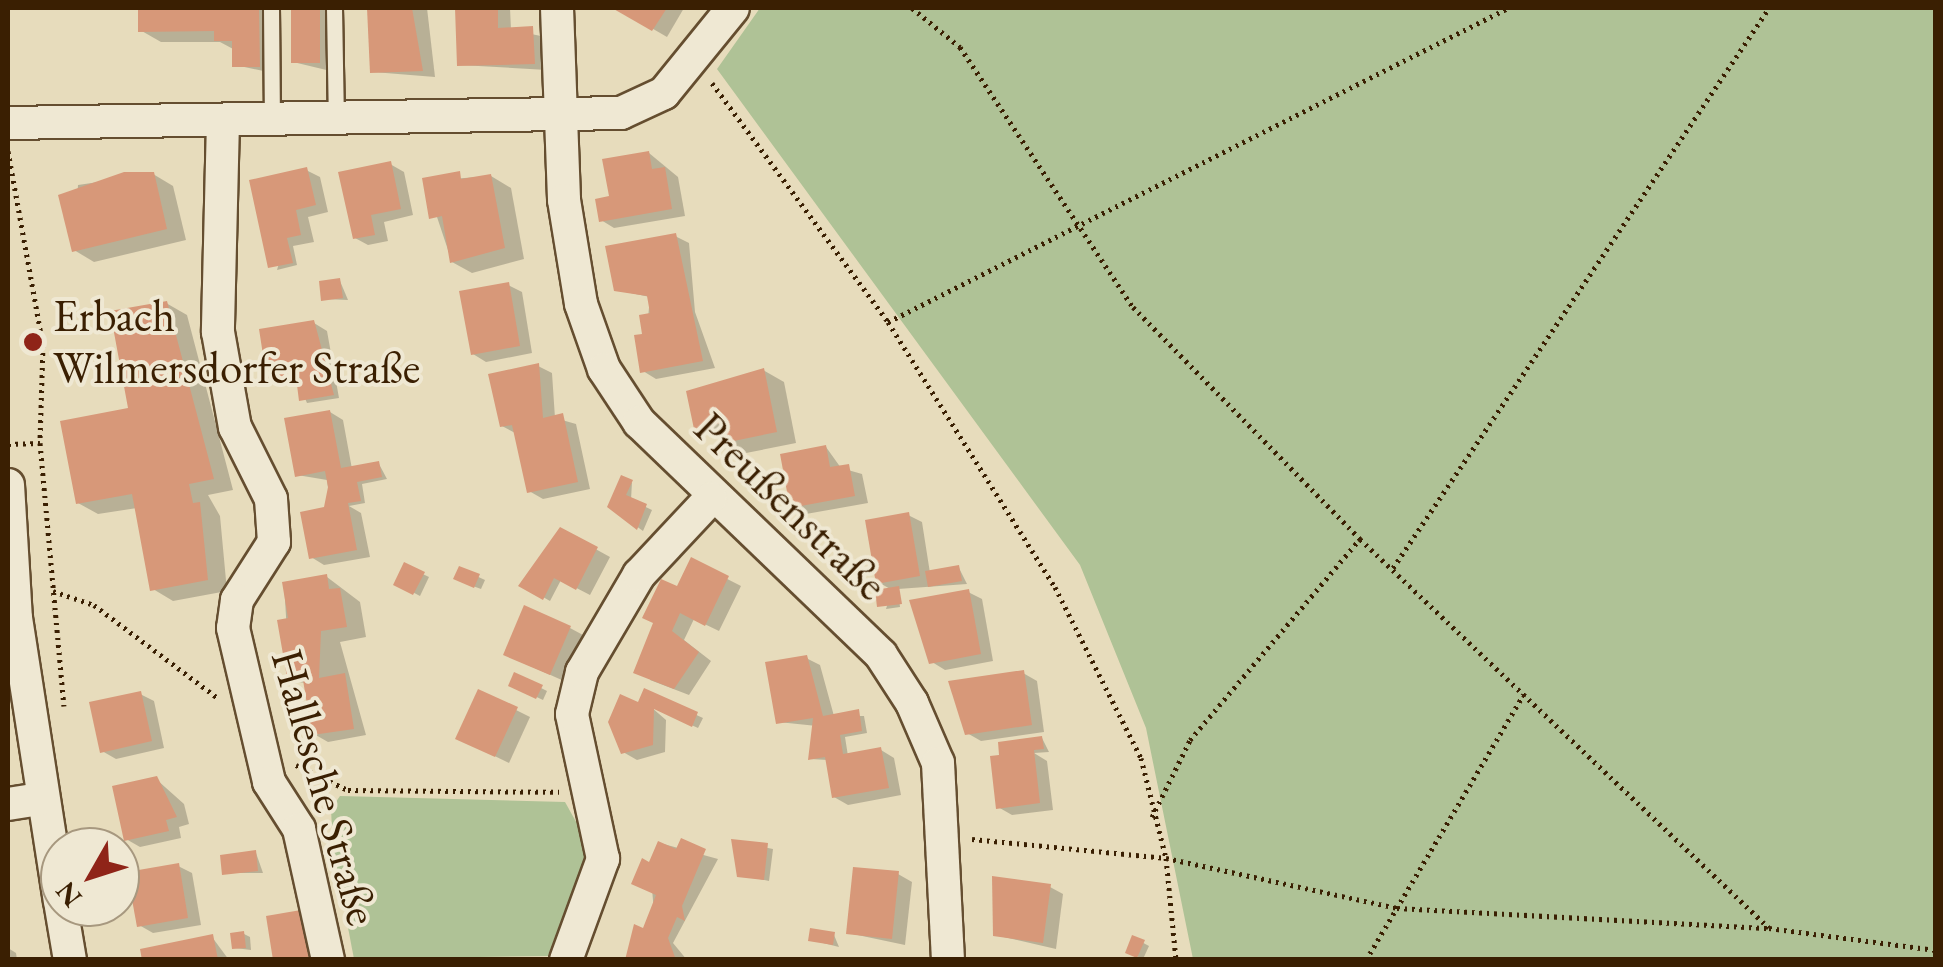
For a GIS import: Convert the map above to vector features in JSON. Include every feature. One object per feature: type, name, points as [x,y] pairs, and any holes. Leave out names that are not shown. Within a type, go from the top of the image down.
[{"type":"street","name":"Preußenstraße","points":[[557,8],[558,118],[581,304],[604,368],[639,422],[711,498],[881,655],[938,763],[946,835],[948,960]]},
{"type":"street","points":[[8,123],[336,122],[558,118],[621,112],[664,92],[696,60],[733,8]]},
{"type":"street","name":"Hallesche Straße","points":[[223,121],[218,332],[235,428],[271,499],[274,542],[238,600],[246,695],[261,753],[299,829],[328,960]]},
{"type":"street","points":[[8,485],[16,618]]},
{"type":"street","points":[[566,960],[603,859],[572,714],[582,672],[639,576],[711,498]]},
{"type":"street","points":[[8,578],[45,827]]},
{"type":"street","points":[[8,804],[40,799]]},
{"type":"street","points":[[64,927],[70,960]]},
{"type":"lane","points":[[271,8],[272,122]]},
{"type":"lane","points":[[334,8],[336,122]]},
{"type":"path","points":[[912,8],[960,48],[1133,307],[1360,540],[1769,928]]},
{"type":"path","points":[[888,322],[1076,222],[1508,8]]},
{"type":"path","points":[[1392,568],[1769,8]]},
{"type":"path","points":[[696,60],[888,322],[1055,587],[1142,758],[1151,820],[1166,858],[1176,960]]},
{"type":"path","points":[[8,146],[43,345],[40,443],[67,729]]},
{"type":"path","points":[[8,444],[40,443]]},
{"type":"path","points":[[1151,820],[1190,740],[1360,540]]},
{"type":"path","points":[[53,591],[94,606],[212,698],[246,695]]},
{"type":"path","points":[[1366,960],[1524,694]]},
{"type":"path","points":[[261,753],[348,790],[586,786]]},
{"type":"path","points":[[946,835],[1166,858],[1396,908],[1769,928],[1936,950]]},
{"type":"green space","points":[[760,8],[1935,8],[1935,959],[1193,959],[1146,728],[1080,565],[717,69]]},
{"type":"green space","points":[[340,796],[565,802],[589,845],[548,956],[354,959],[333,849],[331,809]]},
{"type":"building","points":[[138,8],[259,8],[260,67],[232,67],[232,41],[214,41],[214,31],[138,32]]},
{"type":"building","points":[[291,8],[320,8],[320,63],[291,63]]},
{"type":"building","points":[[367,8],[412,8],[423,71],[370,73]]},
{"type":"building","points":[[455,8],[498,8],[498,28],[533,26],[535,64],[457,66]]},
{"type":"building","points":[[612,8],[667,8],[652,31]]},
{"type":"building","points":[[649,151],[652,169],[665,167],[672,209],[599,222],[595,199],[609,196],[602,159]]},
{"type":"building","points":[[391,161],[401,209],[371,215],[375,235],[353,239],[338,172]]},
{"type":"building","points":[[307,167],[316,205],[296,210],[301,235],[287,238],[293,263],[268,268],[249,180]]},
{"type":"building","points":[[460,171],[461,179],[491,174],[505,248],[450,263],[442,216],[429,219],[422,178]]},
{"type":"building","points":[[124,172],[154,172],[167,229],[72,252],[58,195]]},
{"type":"building","points":[[676,233],[703,361],[640,373],[634,335],[642,334],[639,315],[650,313],[647,296],[614,291],[605,246]]},
{"type":"building","points":[[340,278],[343,298],[321,301],[319,281]]},
{"type":"building","points":[[509,282],[520,346],[471,355],[459,291]]},
{"type":"building","points":[[167,301],[214,479],[189,484],[193,503],[200,502],[208,580],[150,591],[132,494],[76,504],[60,421],[128,408],[110,311]]},
{"type":"building","points":[[314,320],[334,395],[299,401],[296,377],[267,381],[259,329]]},
{"type":"building","points":[[539,363],[543,418],[563,413],[578,482],[527,493],[512,425],[500,427],[488,374]]},
{"type":"building","points":[[764,368],[777,432],[724,443],[720,423],[694,429],[686,391]]},
{"type":"building","points":[[330,410],[341,468],[379,461],[382,477],[357,482],[361,501],[348,503],[357,550],[309,559],[300,512],[324,507],[328,487],[325,471],[295,477],[284,418]]},
{"type":"building","points":[[826,445],[830,467],[849,464],[855,496],[790,508],[780,454]]},
{"type":"building","points":[[621,475],[633,480],[626,495],[647,504],[637,530],[607,507]]},
{"type":"building","points":[[909,512],[920,576],[876,584],[865,520]]},
{"type":"building","points":[[560,527],[598,547],[576,590],[554,578],[543,600],[518,586]]},
{"type":"building","points":[[691,557],[729,576],[705,626],[680,613],[672,631],[699,652],[674,689],[633,673],[653,623],[642,618],[661,579],[677,586]]},
{"type":"building","points":[[404,562],[425,572],[413,595],[393,585]]},
{"type":"building","points":[[959,565],[962,581],[928,587],[925,571]]},
{"type":"building","points":[[459,566],[480,574],[474,588],[453,579]]},
{"type":"building","points":[[327,574],[329,589],[340,588],[347,627],[321,631],[319,678],[345,673],[354,729],[312,735],[303,680],[288,683],[277,620],[288,618],[282,582]]},
{"type":"building","points":[[899,586],[902,604],[877,607],[875,590]]},
{"type":"building","points":[[969,589],[981,654],[929,664],[909,600]]},
{"type":"building","points":[[524,605],[571,626],[550,675],[503,655]]},
{"type":"building","points":[[807,655],[823,716],[859,709],[862,731],[840,735],[843,754],[881,747],[889,788],[832,798],[825,757],[808,760],[813,718],[776,724],[765,662]]},
{"type":"building","points":[[1024,670],[1032,725],[965,735],[948,681]]},
{"type":"building","points":[[514,672],[543,685],[536,699],[508,686]]},
{"type":"building","points":[[644,688],[698,712],[692,727],[654,709],[653,745],[621,754],[608,722],[620,694],[638,702]]},
{"type":"building","points":[[478,689],[518,707],[495,757],[455,739]]},
{"type":"building","points":[[141,691],[152,741],[100,753],[89,702]]},
{"type":"building","points":[[1042,736],[1044,749],[1034,750],[1040,803],[996,809],[990,756],[999,755],[998,742]]},
{"type":"building","points":[[157,776],[177,817],[166,820],[169,831],[140,837],[140,827],[121,827],[112,786]]},
{"type":"building","points":[[681,838],[706,849],[682,906],[685,921],[677,917],[668,938],[676,960],[625,960],[634,924],[643,928],[656,895],[631,884],[642,858],[649,862],[658,841],[676,849]]},
{"type":"building","points":[[731,839],[768,843],[764,880],[737,877]]},
{"type":"building","points":[[256,850],[258,871],[222,875],[220,855]]},
{"type":"building","points":[[179,863],[188,918],[140,926],[140,870]]},
{"type":"building","points":[[853,867],[899,871],[892,939],[846,934]]},
{"type":"building","points":[[992,876],[1051,884],[1043,943],[993,936]]},
{"type":"building","points":[[301,910],[309,960],[273,960],[266,916]]},
{"type":"building","points":[[810,928],[835,932],[833,945],[808,941]]},
{"type":"building","points":[[244,931],[246,948],[232,949],[230,933]]},
{"type":"building","points":[[213,934],[218,960],[142,960],[140,949]]},
{"type":"building","points":[[1132,935],[1145,940],[1137,958],[1125,953]]},
{"type":"place","name":"Erbach Wilmersdorfer Straße","points":[[33,342]]}]
